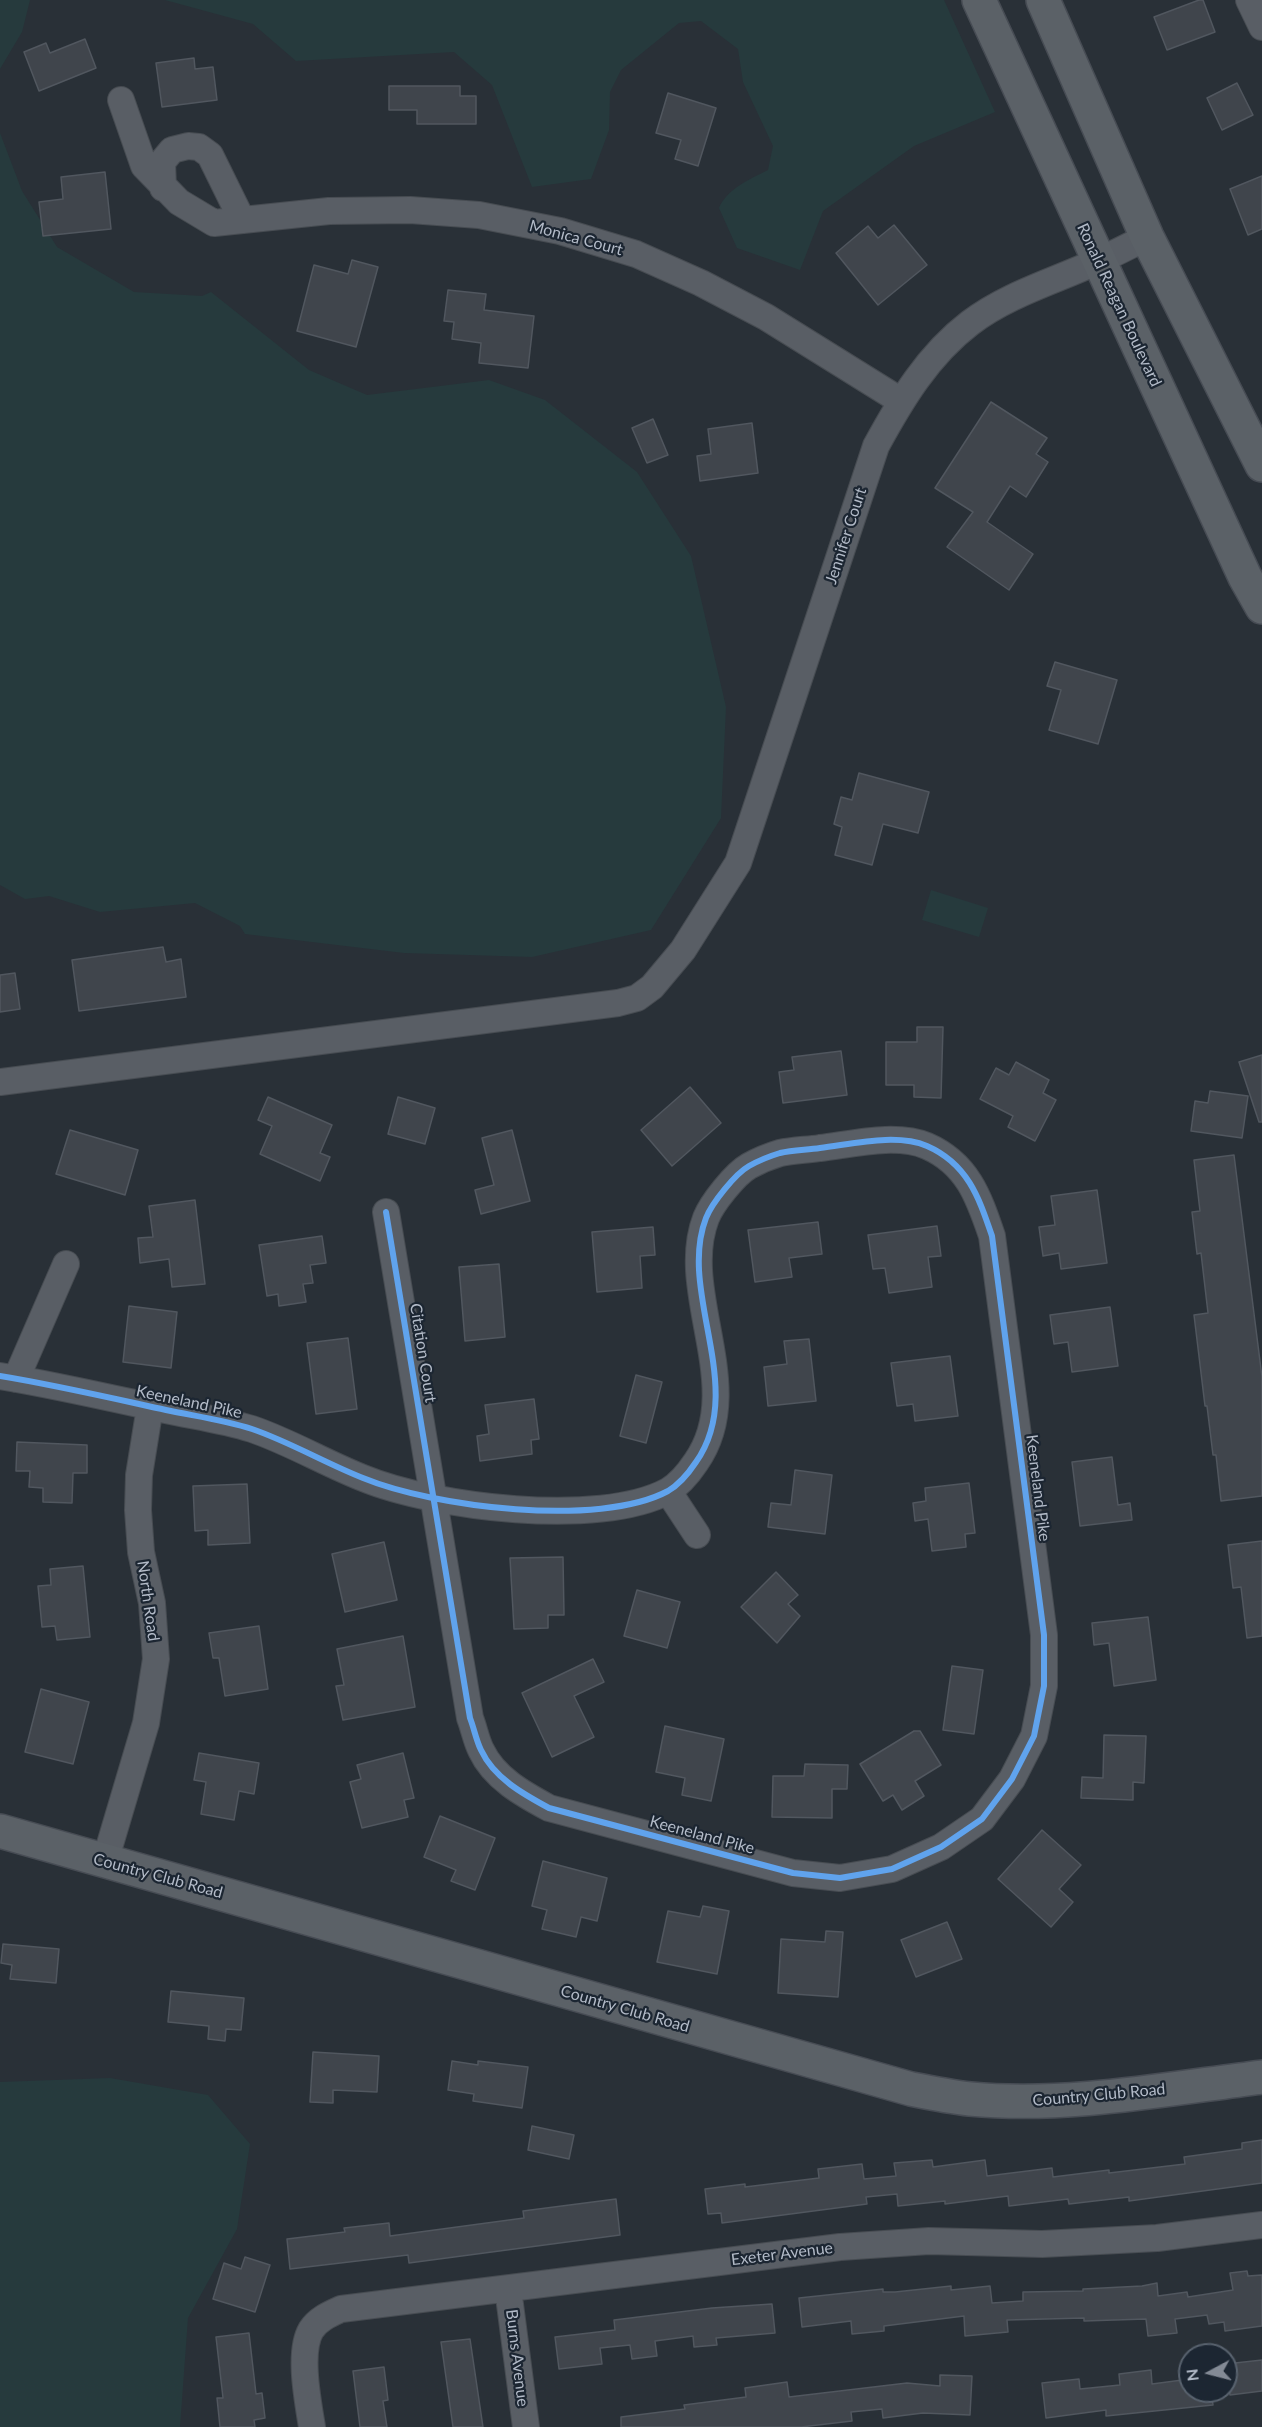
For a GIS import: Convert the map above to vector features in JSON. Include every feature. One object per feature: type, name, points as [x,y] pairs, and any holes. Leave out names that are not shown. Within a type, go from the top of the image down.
[{"type":"main road","name":"Ronald Reagan Boulevard","points":[[980,0],[1098,261],[1245,577],[1262,607]]},
{"type":"main road","points":[[1043,0],[1147,237],[1262,465]]},
{"type":"main road","name":"Country Club Road","points":[[0,1831],[912,2089],[970,2099],[1035,2101],[1121,2095],[1262,2077]]},
{"type":"street","points":[[121,100],[144,166],[163,188]]},
{"type":"street","points":[[163,188],[162,162],[172,150],[188,146],[199,147],[210,154],[242,220]]},
{"type":"street","name":"Monica Court","points":[[163,188],[179,202],[214,223],[329,211],[410,210],[479,215],[560,231],[636,254],[701,283],[766,317],[901,401]]},
{"type":"street","name":"Jennifer Court","points":[[0,1082],[618,1003],[637,998],[652,987],[683,950],[738,862],[876,446],[901,401],[934,357],[970,323],[1019,294],[1098,261],[1147,237]]},
{"type":"street","name":"Keeneland Pike","points":[[8,1377],[250,1428],[365,1479],[434,1498],[511,1510],[567,1511],[617,1506],[646,1499],[668,1491],[686,1478],[702,1455],[714,1427],[716,1394],[701,1276],[700,1246],[707,1218],[722,1194],[746,1168],[779,1154],[902,1140],[928,1146],[959,1167],[977,1192],[992,1236],[1044,1635],[1044,1686],[1034,1736],[1012,1779],[982,1819],[941,1847],[892,1869],[840,1878],[793,1873],[549,1808],[522,1794],[497,1774],[481,1750],[470,1718],[434,1498]]},
{"type":"street","name":"Citation Court","points":[[386,1212],[434,1498]]},
{"type":"street","points":[[8,1377],[66,1264]]},
{"type":"street","name":"North Road","points":[[105,1861],[146,1723],[156,1659],[152,1603],[141,1552],[138,1510],[140,1475],[150,1407]]},
{"type":"street","points":[[668,1491],[697,1535]]},
{"type":"street","name":"Exeter Avenue","points":[[312,2427],[306,2384],[306,2349],[310,2331],[321,2319],[341,2309],[840,2247],[929,2241],[1042,2244],[1134,2239],[1262,2225]]},
{"type":"street","name":"Burns Avenue","points":[[508,2289],[526,2427]]},
{"type":"green space","points":[[0,0],[30,0],[22,32],[0,69]]},
{"type":"green space","points":[[165,0],[944,0],[995,112],[914,146],[823,211],[800,270],[737,248],[719,208],[733,190],[768,170],[773,146],[743,82],[738,49],[701,21],[679,23],[621,70],[610,92],[609,130],[591,179],[532,187],[492,85],[454,52],[296,61],[253,24]]},
{"type":"green space","points":[[0,133],[22,191],[57,247],[134,292],[202,296],[211,292],[309,370],[367,395],[489,380],[545,400],[637,472],[691,556],[726,707],[721,818],[651,930],[532,957],[404,953],[245,934],[240,926],[195,903],[100,912],[49,896],[25,899],[0,885]]},
{"type":"green space","points":[[931,890],[988,908],[979,937],[922,920]]},
{"type":"green space","points":[[110,2078],[208,2095],[250,2144],[237,2229],[188,2318],[180,2427],[0,2427],[0,2082]]},
{"type":"building","points":[[1203,0],[1215,32],[1167,50],[1154,17]]},
{"type":"building","points":[[85,39],[96,68],[39,91],[24,52],[46,43],[50,53]]},
{"type":"building","points":[[194,58],[195,69],[213,67],[217,100],[162,107],[156,63]]},
{"type":"building","points":[[1237,83],[1253,115],[1222,130],[1207,98]]},
{"type":"building","points":[[389,86],[460,86],[460,96],[476,96],[476,124],[417,124],[417,110],[389,110]]},
{"type":"building","points":[[668,93],[716,108],[698,166],[675,159],[681,140],[656,133]]},
{"type":"building","points":[[105,172],[111,229],[43,236],[39,202],[63,199],[61,177]]},
{"type":"building","points":[[1262,176],[1262,229],[1248,235],[1230,189]]},
{"type":"building","points":[[894,225],[927,265],[878,305],[836,253],[868,226],[878,238]]},
{"type":"building","points":[[352,260],[378,267],[356,347],[297,331],[314,265],[348,274]]},
{"type":"building","points":[[448,290],[486,294],[484,310],[534,316],[528,368],[479,363],[481,343],[452,339],[454,322],[444,321]]},
{"type":"building","points":[[991,402],[1047,438],[1036,454],[1048,462],[1026,497],[1010,486],[987,522],[1033,554],[1009,590],[947,547],[973,512],[935,488]]},
{"type":"building","points":[[653,419],[668,455],[647,463],[632,428]]},
{"type":"building","points":[[752,423],[758,473],[700,481],[697,456],[711,454],[708,429]]},
{"type":"building","points":[[1055,662],[1117,680],[1098,744],[1049,730],[1061,690],[1047,686]]},
{"type":"building","points":[[859,773],[929,792],[918,833],[883,824],[872,865],[835,855],[842,827],[834,824],[841,797],[852,800]]},
{"type":"building","points":[[163,947],[166,962],[181,959],[186,997],[79,1011],[72,960]]},
{"type":"building","points":[[15,973],[20,1009],[0,1012],[0,975]]},
{"type":"building","points":[[917,1027],[943,1027],[941,1098],[914,1097],[914,1085],[886,1085],[886,1042],[917,1042]]},
{"type":"building","points":[[841,1051],[847,1095],[783,1103],[779,1072],[794,1070],[792,1057]]},
{"type":"building","points":[[1262,1055],[1262,1122],[1259,1122],[1239,1062]]},
{"type":"building","points":[[1016,1062],[1049,1080],[1043,1093],[1056,1100],[1035,1141],[1008,1127],[1013,1116],[980,1099],[996,1068],[1009,1075]]},
{"type":"building","points":[[690,1087],[721,1123],[672,1166],[641,1130]]},
{"type":"building","points":[[1210,1091],[1248,1096],[1242,1138],[1191,1131],[1195,1101],[1208,1103]]},
{"type":"building","points":[[268,1097],[332,1125],[320,1153],[330,1157],[320,1181],[260,1154],[272,1126],[258,1120]]},
{"type":"building","points":[[398,1097],[435,1108],[425,1144],[388,1134]]},
{"type":"building","points":[[70,1130],[138,1150],[125,1195],[56,1174]]},
{"type":"building","points":[[512,1130],[530,1201],[481,1214],[475,1190],[494,1185],[482,1138]]},
{"type":"building","points":[[1234,1155],[1262,1377],[1262,1496],[1221,1501],[1216,1455],[1213,1455],[1207,1406],[1205,1406],[1194,1315],[1208,1313],[1201,1253],[1197,1254],[1192,1212],[1200,1211],[1194,1160]]},
{"type":"building","points":[[1097,1190],[1107,1263],[1061,1269],[1059,1253],[1043,1256],[1039,1227],[1055,1225],[1051,1196]]},
{"type":"building","points":[[195,1200],[205,1284],[172,1287],[169,1259],[140,1263],[138,1238],[153,1237],[149,1206]]},
{"type":"building","points":[[818,1222],[822,1254],[789,1258],[792,1277],[755,1282],[748,1230]]},
{"type":"building","points":[[937,1226],[941,1256],[928,1257],[932,1287],[889,1293],[885,1268],[873,1269],[868,1235]]},
{"type":"building","points":[[653,1227],[655,1255],[640,1256],[642,1288],[597,1292],[592,1232]]},
{"type":"building","points":[[322,1236],[326,1263],[310,1265],[313,1283],[303,1284],[306,1302],[279,1306],[278,1294],[267,1296],[259,1245]]},
{"type":"building","points":[[499,1264],[505,1337],[465,1341],[459,1267]]},
{"type":"building","points":[[129,1306],[177,1312],[171,1368],[123,1362]]},
{"type":"building","points":[[1110,1307],[1118,1366],[1072,1372],[1068,1342],[1054,1344],[1050,1315]]},
{"type":"building","points":[[348,1338],[357,1409],[316,1414],[307,1343]]},
{"type":"building","points":[[809,1339],[816,1401],[768,1406],[764,1367],[787,1364],[784,1341]]},
{"type":"building","points":[[950,1356],[958,1416],[915,1421],[913,1404],[897,1406],[891,1363]]},
{"type":"building","points":[[636,1375],[662,1382],[646,1443],[620,1436]]},
{"type":"building","points":[[534,1399],[539,1439],[531,1440],[532,1454],[480,1461],[477,1436],[489,1434],[485,1405]]},
{"type":"building","points":[[17,1442],[87,1445],[87,1473],[73,1473],[72,1503],[43,1502],[43,1488],[29,1487],[30,1471],[16,1471]]},
{"type":"building","points":[[1112,1457],[1118,1505],[1130,1503],[1132,1520],[1080,1526],[1072,1462]]},
{"type":"building","points":[[795,1470],[832,1475],[825,1534],[768,1527],[771,1503],[791,1505]]},
{"type":"building","points":[[969,1483],[975,1533],[965,1534],[966,1547],[932,1551],[928,1519],[915,1521],[913,1503],[926,1501],[925,1488]]},
{"type":"building","points":[[247,1484],[250,1543],[208,1545],[208,1530],[195,1531],[193,1486]]},
{"type":"building","points":[[1262,1541],[1262,1636],[1247,1638],[1241,1587],[1233,1588],[1228,1545]]},
{"type":"building","points":[[384,1542],[397,1600],[345,1612],[332,1554]]},
{"type":"building","points":[[563,1557],[564,1615],[548,1615],[548,1628],[514,1629],[510,1558]]},
{"type":"building","points":[[83,1566],[90,1637],[57,1640],[55,1626],[42,1627],[38,1586],[51,1585],[50,1569]]},
{"type":"building","points":[[776,1572],[798,1595],[788,1604],[800,1616],[777,1643],[741,1607]]},
{"type":"building","points":[[637,1590],[680,1602],[667,1648],[624,1636]]},
{"type":"building","points":[[1148,1617],[1156,1680],[1114,1686],[1109,1643],[1094,1645],[1092,1623]]},
{"type":"building","points":[[259,1626],[268,1689],[225,1696],[219,1658],[213,1658],[209,1633]]},
{"type":"building","points":[[403,1636],[415,1707],[343,1720],[336,1686],[344,1685],[337,1649]]},
{"type":"building","points":[[593,1659],[604,1682],[574,1696],[594,1737],[552,1757],[522,1693]]},
{"type":"building","points":[[952,1666],[983,1670],[974,1734],[943,1730]]},
{"type":"building","points":[[41,1689],[89,1702],[73,1764],[25,1752]]},
{"type":"building","points":[[665,1726],[724,1739],[711,1801],[682,1795],[685,1778],[656,1772]]},
{"type":"building","points":[[914,1731],[920,1731],[941,1765],[915,1781],[924,1796],[902,1810],[893,1795],[883,1801],[860,1764]]},
{"type":"building","points":[[1104,1735],[1146,1736],[1144,1783],[1133,1782],[1133,1800],[1081,1798],[1082,1777],[1103,1778]]},
{"type":"building","points":[[199,1753],[259,1763],[254,1794],[239,1791],[234,1820],[201,1814],[206,1782],[194,1780]]},
{"type":"building","points":[[403,1753],[414,1798],[404,1800],[408,1817],[362,1828],[350,1782],[361,1779],[357,1765]]},
{"type":"building","points":[[805,1764],[848,1765],[847,1789],[832,1789],[832,1818],[772,1817],[773,1776],[804,1776]]},
{"type":"building","points":[[440,1816],[495,1838],[475,1890],[451,1881],[456,1870],[424,1857]]},
{"type":"building","points":[[1042,1830],[1081,1865],[1059,1889],[1073,1902],[1051,1927],[998,1879]]},
{"type":"building","points":[[543,1861],[607,1878],[597,1921],[581,1917],[576,1937],[542,1929],[547,1910],[532,1906]]},
{"type":"building","points":[[703,1906],[729,1911],[717,1974],[657,1962],[668,1911],[700,1917]]},
{"type":"building","points":[[947,1922],[962,1959],[916,1977],[901,1940]]},
{"type":"building","points":[[826,1931],[843,1932],[838,1997],[778,1993],[781,1939],[825,1942]]},
{"type":"building","points":[[3,1944],[59,1949],[56,1983],[10,1979],[12,1965],[1,1963]]},
{"type":"building","points":[[171,1991],[244,1998],[241,2030],[226,2029],[225,2041],[208,2039],[209,2026],[168,2022]]},
{"type":"building","points":[[313,2052],[379,2056],[377,2092],[333,2090],[333,2103],[310,2102]]},
{"type":"building","points":[[452,2061],[478,2065],[478,2061],[528,2067],[522,2108],[473,2101],[474,2094],[448,2090]]},
{"type":"building","points":[[532,2126],[574,2135],[569,2159],[528,2150]]},
{"type":"building","points":[[1262,2140],[1262,2183],[1129,2201],[1129,2197],[1069,2204],[1068,2199],[1009,2206],[1008,2196],[945,2204],[945,2201],[898,2206],[897,2194],[866,2197],[867,2204],[722,2223],[721,2213],[708,2214],[705,2189],[745,2184],[745,2187],[819,2178],[818,2169],[862,2164],[864,2179],[896,2176],[894,2163],[932,2160],[933,2167],[985,2160],[987,2176],[1052,2168],[1053,2177],[1109,2170],[1109,2173],[1185,2164],[1184,2157],[1242,2149],[1242,2143]]},
{"type":"building","points":[[616,2199],[620,2235],[409,2263],[408,2255],[290,2269],[287,2239],[345,2232],[344,2228],[389,2223],[390,2236],[524,2218],[523,2211]]},
{"type":"building","points":[[245,2257],[270,2265],[255,2312],[213,2299],[224,2263],[241,2269]]},
{"type":"building","points":[[1247,2271],[1248,2276],[1262,2275],[1262,2326],[1225,2331],[1224,2322],[1209,2324],[1207,2315],[1175,2319],[1177,2333],[1148,2336],[1146,2319],[1084,2321],[1084,2318],[1007,2320],[1008,2332],[965,2336],[964,2316],[884,2326],[884,2331],[852,2334],[851,2321],[802,2327],[799,2298],[883,2289],[883,2292],[895,2292],[951,2286],[951,2290],[990,2286],[992,2303],[1023,2301],[1023,2292],[1083,2291],[1083,2289],[1157,2283],[1158,2296],[1187,2292],[1188,2297],[1233,2290],[1230,2273]]},
{"type":"building","points":[[772,2304],[775,2333],[716,2338],[717,2345],[694,2347],[693,2336],[655,2341],[657,2356],[632,2359],[630,2345],[600,2348],[602,2364],[559,2369],[555,2337],[615,2330],[614,2320],[712,2308]]},
{"type":"building","points":[[249,2333],[256,2394],[262,2393],[265,2418],[254,2420],[255,2427],[220,2427],[217,2398],[223,2398],[216,2337]]},
{"type":"building","points":[[470,2339],[483,2427],[453,2427],[441,2342]]},
{"type":"building","points":[[1262,2360],[1262,2391],[1238,2394],[1238,2363]]},
{"type":"building","points":[[384,2367],[388,2400],[383,2401],[387,2427],[360,2427],[353,2371]]},
{"type":"building","points":[[1151,2370],[1152,2384],[1178,2381],[1178,2403],[1213,2403],[1213,2405],[1106,2416],[1106,2410],[1046,2418],[1042,2383],[1079,2379],[1080,2389],[1120,2385],[1119,2374]]},
{"type":"building","points":[[940,2375],[972,2376],[970,2415],[923,2413],[883,2418],[882,2409],[851,2412],[852,2421],[801,2427],[621,2427],[621,2417],[685,2409],[684,2405],[746,2397],[745,2388],[787,2382],[789,2397],[907,2383],[940,2386]]},
{"type":"cycle path","points":[[0,1376],[252,1429],[363,1478],[430,1497],[472,1505],[560,1511],[601,1509],[638,1502],[668,1491],[680,1482],[696,1462],[710,1433],[715,1403],[714,1372],[700,1277],[699,1247],[706,1218],[725,1189],[737,1175],[749,1166],[780,1153],[888,1140],[902,1140],[927,1146],[941,1153],[962,1172],[977,1196],[992,1236],[1044,1635],[1044,1686],[1034,1736],[1012,1779],[982,1819],[941,1847],[892,1869],[840,1878],[793,1873],[549,1808],[519,1791],[493,1769],[481,1750],[470,1718],[386,1212]]}]
